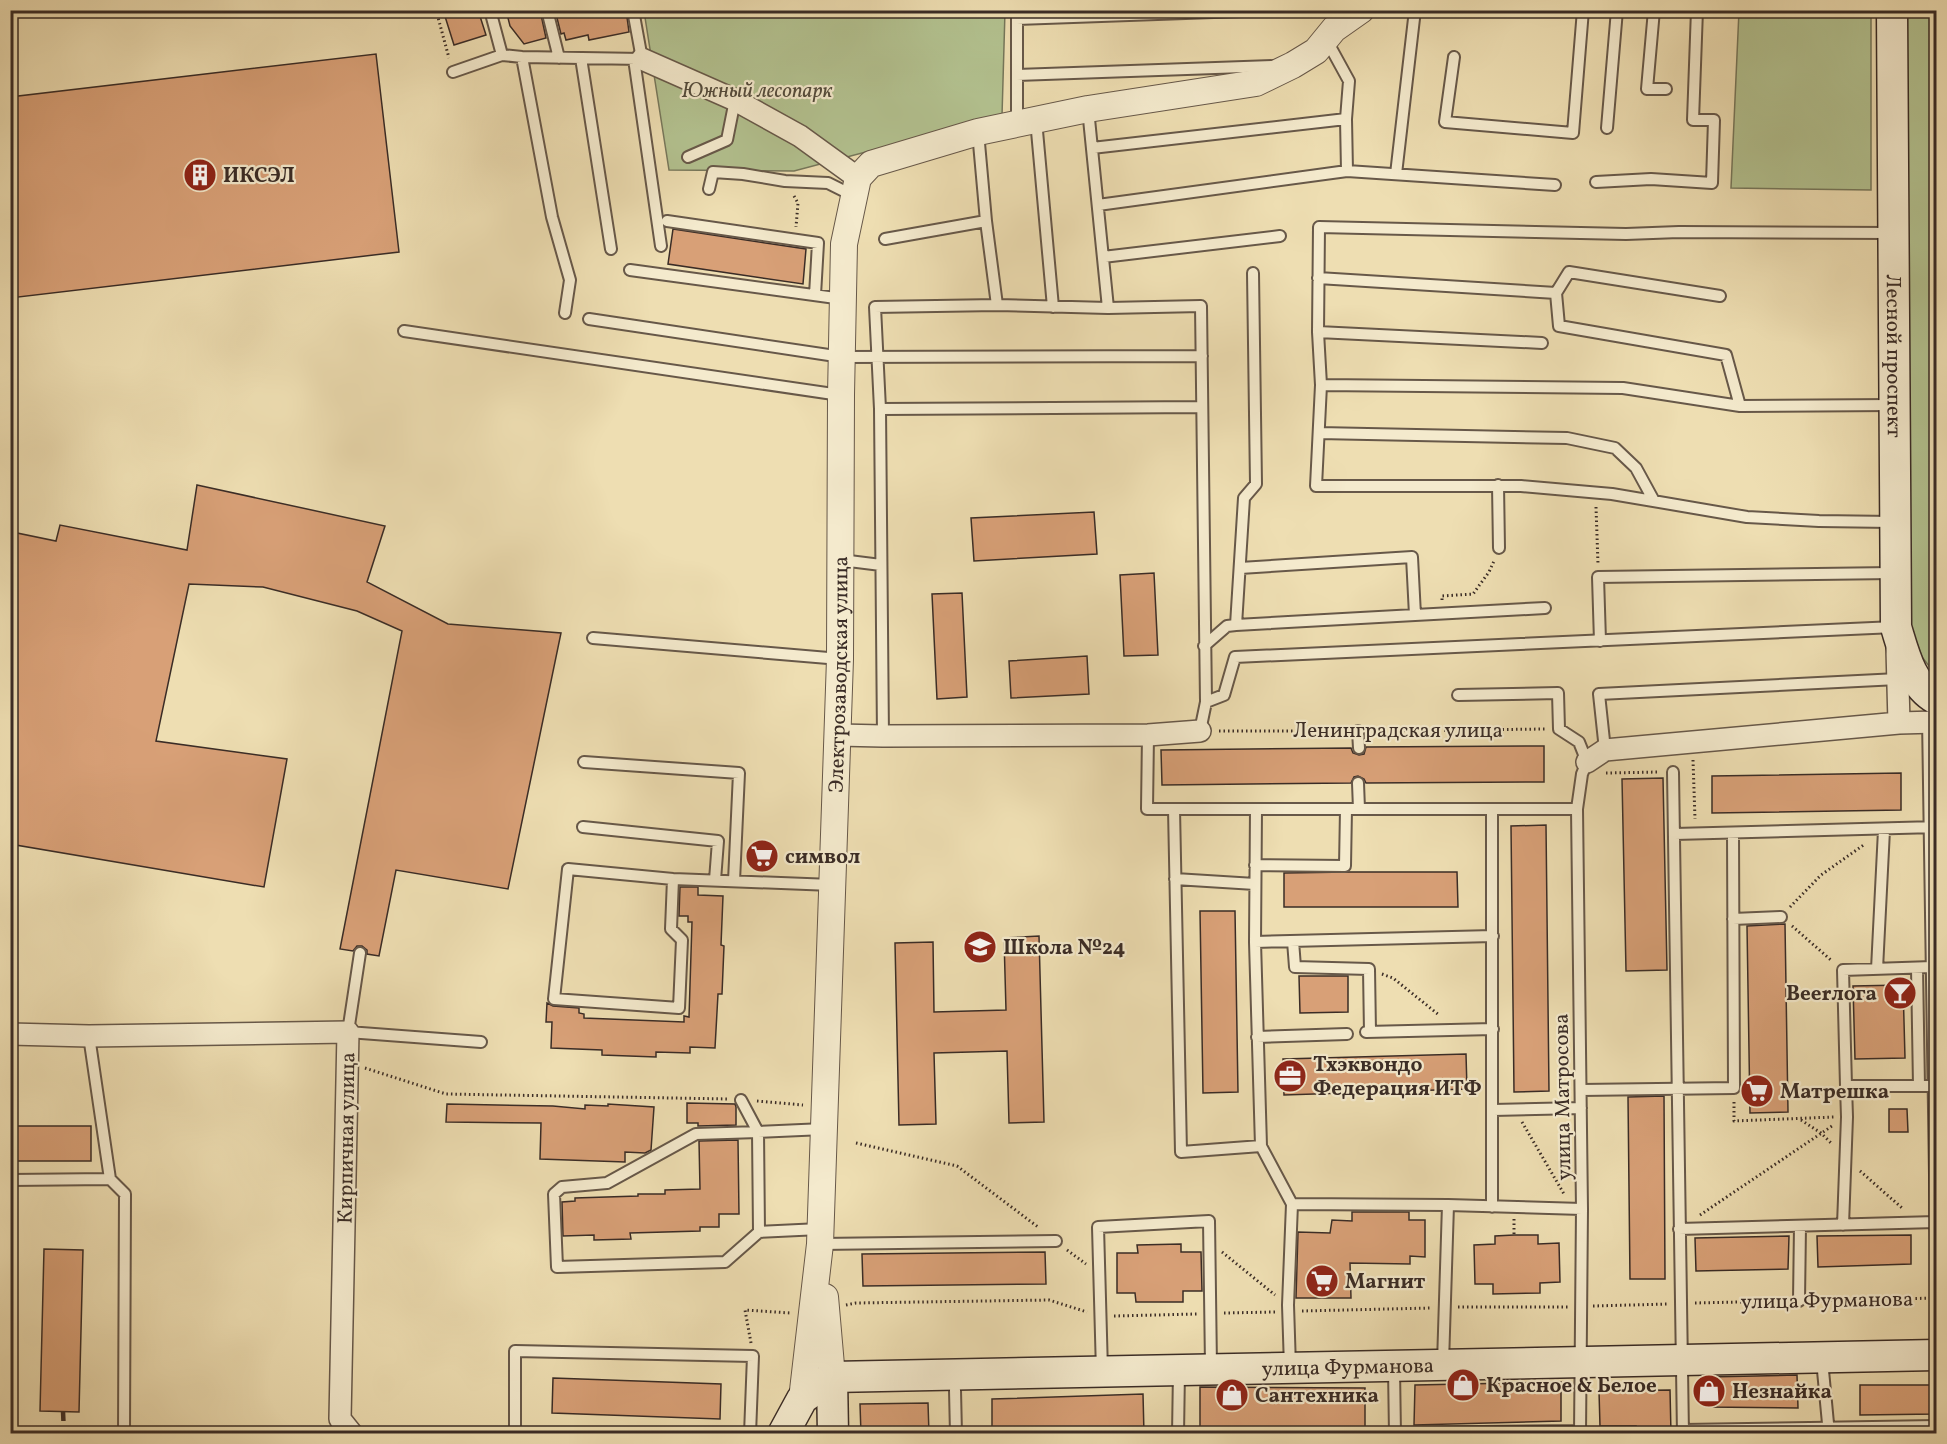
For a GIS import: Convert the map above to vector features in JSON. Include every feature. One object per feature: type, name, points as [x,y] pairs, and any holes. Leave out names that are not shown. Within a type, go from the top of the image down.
[{"type":"main road","name":"Лесной проспект","points":[[1892,10],[1896,627],[1908,666],[1932,710]]},
{"type":"main road","name":"улица Фурманова","points":[[832,1377],[1936,1354]]},
{"type":"main road","name":"Электрозаводская улица","points":[[783,1434],[802,1399],[832,1377]]},
{"type":"main road","name":"Электрозаводская улица","points":[[832,1377],[833,1434]]},
{"type":"street","points":[[638,59],[735,100],[800,136],[856,187],[871,164],[978,132],[1088,109],[1256,83],[1316,51],[1334,29],[1361,10]]},
{"type":"street","name":"Электрозаводская улица","points":[[802,1399],[819,1312],[840,659],[844,244],[856,187]]},
{"type":"street","points":[[1896,627],[1899,723]]},
{"type":"street","points":[[1584,768],[1605,750],[1899,723],[1932,710]]},
{"type":"street","points":[[838,735],[1148,735],[1200,731]]},
{"type":"street","name":"Кирпичная улица","points":[[10,1034],[89,1036],[348,1032],[340,1419],[351,1434]]},
{"type":"street","name":"Электрозаводская улица","points":[[819,1312],[832,1377]]},
{"type":"lane","points":[[490,10],[502,55]]},
{"type":"lane","points":[[547,10],[559,58]]},
{"type":"lane","points":[[633,10],[661,246]]},
{"type":"lane","points":[[1053,307],[1017,75],[1017,15],[1270,10]]},
{"type":"lane","points":[[1396,174],[1415,10]]},
{"type":"lane","points":[[1454,57],[1445,122],[1573,133],[1583,10]]},
{"type":"lane","points":[[1607,128],[1617,10]]},
{"type":"lane","points":[[1654,10],[1647,89],[1666,89]]},
{"type":"lane","points":[[1596,182],[1651,179],[1712,183],[1714,120],[1693,120],[1697,10]]},
{"type":"lane","points":[[1326,39],[1349,81],[1346,119],[1347,171]]},
{"type":"lane","points":[[453,72],[502,55],[638,59]]},
{"type":"lane","points":[[522,57],[552,217],[570,280],[565,313]]},
{"type":"lane","points":[[581,58],[611,249]]},
{"type":"lane","points":[[1017,75],[1293,65]]},
{"type":"lane","points":[[688,157],[727,140],[735,100]]},
{"type":"lane","points":[[1088,109],[1108,308]]},
{"type":"lane","points":[[1092,148],[1346,119]]},
{"type":"lane","points":[[978,132],[986,221],[998,305]]},
{"type":"lane","points":[[1098,205],[1347,171],[1555,185]]},
{"type":"lane","points":[[709,189],[713,172],[856,187]]},
{"type":"lane","points":[[667,221],[818,243],[815,295]]},
{"type":"lane","points":[[885,239],[986,221]]},
{"type":"lane","points":[[1893,233],[1679,232],[1626,234],[1319,227],[1318,332],[1321,385],[1316,486],[1521,486],[1595,492],[1747,517],[1896,522]]},
{"type":"lane","points":[[1103,257],[1280,236]]},
{"type":"lane","points":[[630,270],[843,299]]},
{"type":"lane","points":[[1720,296],[1569,272],[1556,293],[1559,326],[1726,355],[1740,406]]},
{"type":"lane","points":[[1236,625],[1244,498],[1256,484],[1253,273]]},
{"type":"lane","points":[[1318,278],[1556,293]]},
{"type":"lane","points":[[883,736],[880,409],[875,307],[998,305],[1108,308],[1201,306],[1206,702],[1200,731]]},
{"type":"lane","points":[[589,319],[842,357],[1202,356]]},
{"type":"lane","points":[[404,331],[841,395]]},
{"type":"lane","points":[[1318,332],[1542,343]]},
{"type":"lane","points":[[1321,385],[1623,388],[1740,406],[1896,405]]},
{"type":"lane","points":[[880,409],[1202,406]]},
{"type":"lane","points":[[1319,433],[1556,437],[1576,440],[1615,448],[1636,468],[1654,501]]},
{"type":"lane","points":[[1498,485],[1499,548]]},
{"type":"lane","points":[[1240,568],[1412,557],[1415,615]]},
{"type":"lane","points":[[841,560],[881,565]]},
{"type":"lane","points":[[1600,640],[1598,577],[1896,573]]},
{"type":"lane","points":[[1204,646],[1227,626],[1545,608]]},
{"type":"lane","points":[[1206,702],[1224,695],[1235,657],[1896,627]]},
{"type":"lane","points":[[593,638],[840,659]]},
{"type":"lane","points":[[1605,750],[1599,694],[1898,679]]},
{"type":"lane","points":[[1458,695],[1558,693],[1559,729],[1579,742],[1584,768]]},
{"type":"lane","points":[[1932,710],[1934,827],[1932,967],[1936,1240]]},
{"type":"lane","points":[[1358,731],[1359,748]]},
{"type":"lane","points":[[1148,735],[1147,808],[1577,809]]},
{"type":"lane","points":[[584,762],[739,772],[734,881]]},
{"type":"lane","name":"улица Матросова","points":[[1580,1432],[1582,1209],[1577,809],[1584,768]]},
{"type":"lane","points":[[1673,772],[1683,1432],[1829,1431],[1936,1426]]},
{"type":"lane","points":[[1358,783],[1359,809]]},
{"type":"lane","points":[[1174,809],[1181,1152],[1261,1146]]},
{"type":"lane","points":[[1256,809],[1255,942],[1261,1146],[1292,1204],[1288,1308],[1290,1367]]},
{"type":"lane","points":[[1255,865],[1345,866],[1346,809]]},
{"type":"lane","points":[[1492,809],[1492,1207]]},
{"type":"lane","points":[[583,827],[718,841],[715,880]]},
{"type":"lane","points":[[1675,834],[1934,827]]},
{"type":"lane","points":[[1877,969],[1884,830]]},
{"type":"lane","points":[[1581,1090],[1734,1088],[1732,833]]},
{"type":"lane","points":[[673,879],[671,928],[682,940],[679,1008],[554,999],[568,869],[673,879],[832,885]]},
{"type":"lane","points":[[1175,879],[1255,884]]},
{"type":"lane","points":[[1733,919],[1781,917]]},
{"type":"lane","points":[[1255,942],[1493,936]]},
{"type":"lane","points":[[1293,941],[1295,967],[1369,969],[1368,1032],[1493,1029]]},
{"type":"lane","points":[[360,953],[348,1032],[481,1042]]},
{"type":"lane","points":[[1843,1225],[1847,1117],[1843,970],[1932,967]]},
{"type":"lane","points":[[1917,968],[1919,1086]]},
{"type":"lane","points":[[1257,1037],[1347,1034]]},
{"type":"lane","points":[[89,1036],[110,1179],[125,1194],[124,1434]]},
{"type":"lane","points":[[1846,1086],[1934,1086]]},
{"type":"lane","points":[[741,1100],[758,1132],[759,1232]]},
{"type":"lane","points":[[1493,1110],[1581,1108]]},
{"type":"lane","points":[[824,1129],[696,1134],[607,1183],[562,1187],[554,1194],[557,1267],[725,1262],[759,1232],[820,1236],[1056,1241]]},
{"type":"lane","points":[[10,1180],[110,1179]]},
{"type":"lane","points":[[1292,1204],[1582,1209]]},
{"type":"lane","points":[[1443,1365],[1448,1205]]},
{"type":"lane","points":[[1102,1372],[1098,1227],[1209,1221],[1211,1369]]},
{"type":"lane","points":[[1679,1229],[1936,1221]]},
{"type":"lane","points":[[1798,1301],[1800,1226]]},
{"type":"lane","points":[[514,1434],[515,1351],[753,1356],[750,1434]]},
{"type":"lane","points":[[1822,1357],[1829,1431]]},
{"type":"lane","points":[[1394,1366],[1395,1433],[1580,1432]]},
{"type":"lane","points":[[1178,1434],[1179,1370]]},
{"type":"lane","points":[[955,1390],[956,1434]]},
{"type":"path","points":[[435,10],[453,72]]},
{"type":"path","points":[[785,181],[798,203],[796,240]]},
{"type":"path","points":[[1595,492],[1598,577]]},
{"type":"path","points":[[1443,613],[1442,596],[1473,594],[1489,572],[1499,548]]},
{"type":"path","name":"Ленинградская улица","points":[[1200,731],[1559,729]]},
{"type":"path","points":[[1693,743],[1695,834]]},
{"type":"path","points":[[1584,768],[1673,772]]},
{"type":"path","points":[[1843,970],[1781,917],[1821,875],[1884,830]]},
{"type":"path","points":[[1369,969],[1393,978],[1437,1012],[1448,1030]]},
{"type":"path","points":[[348,1063],[446,1094],[741,1100],[803,1105]]},
{"type":"path","points":[[1734,1088],[1734,1121],[1847,1117]]},
{"type":"path","points":[[1516,1109],[1569,1204],[1582,1209]]},
{"type":"path","points":[[1679,1229],[1847,1117]]},
{"type":"path","points":[[856,1143],[957,1166],[1099,1275]]},
{"type":"path","points":[[1209,1241],[1288,1308]]},
{"type":"path","name":"улица Фурманова","points":[[753,1356],[745,1310],[819,1312],[856,1303],[1049,1300],[1101,1316],[1288,1308],[1582,1306],[1936,1298]]},
{"type":"green space","name":"Южный лесопарк","points":[[644,11],[1005,11],[1002,116],[794,171],[669,170]]},
{"type":"green space","points":[[1739,11],[1871,11],[1871,190],[1731,188]]},
{"type":"green space","points":[[1906,11],[1936,11],[1936,675],[1922,657],[1911,627]]},
{"type":"building","points":[[443,10],[478,10],[486,35],[454,45]]},
{"type":"building","points":[[506,10],[540,10],[546,38],[524,44],[510,26]]},
{"type":"building","points":[[555,10],[579,10],[580,16],[608,10],[626,10],[629,32],[589,40],[588,35],[566,40],[564,33],[561,34]]},
{"type":"building","name":"ИКСЭЛ","points":[[376,54],[399,252],[10,298],[10,97]]},
{"type":"building","points":[[673,229],[806,249],[803,284],[668,264]]},
{"type":"building","points":[[197,485],[385,526],[367,582],[448,624],[561,633],[508,889],[396,870],[379,956],[367,954],[367,950],[362,946],[357,946],[353,951],[340,949],[402,631],[357,611],[263,587],[189,584],[156,741],[287,759],[264,887],[10,844],[10,540],[12,532],[56,541],[60,525],[187,550]]},
{"type":"building","points":[[1094,512],[1097,554],[974,561],[971,518]]},
{"type":"building","points":[[1154,573],[1158,655],[1124,656],[1120,575]]},
{"type":"building","points":[[962,593],[967,697],[937,699],[932,594]]},
{"type":"building","points":[[1087,656],[1089,694],[1011,698],[1009,661]]},
{"type":"building","points":[[1544,746],[1544,782],[1366,783],[1358,776],[1354,777],[1351,783],[1162,785],[1161,750],[1351,748],[1353,753],[1359,755],[1364,754],[1366,747]]},
{"type":"building","points":[[1901,773],[1901,810],[1712,813],[1712,776]]},
{"type":"building","points":[[1663,778],[1667,970],[1626,971],[1622,779]]},
{"type":"building","points":[[1546,825],[1549,1091],[1514,1092],[1511,826]]},
{"type":"building","points":[[1457,872],[1458,907],[1284,907],[1284,873]]},
{"type":"building","points":[[680,887],[698,887],[698,895],[723,896],[722,994],[718,994],[715,1048],[690,1047],[690,1053],[656,1052],[656,1057],[602,1055],[602,1050],[551,1048],[552,1022],[546,1022],[547,1003],[553,1006],[579,1008],[579,1013],[584,1014],[584,1018],[684,1022],[684,1016],[689,1017],[692,922],[688,922],[688,916],[679,916]]},
{"type":"building","points":[[1200,911],[1235,911],[1238,1092],[1203,1093]]},
{"type":"building","points":[[1785,924],[1788,1112],[1750,1113],[1747,926]]},
{"type":"building","points":[[1039,936],[1044,1122],[1009,1123],[1007,1051],[934,1053],[936,1124],[899,1125],[895,943],[933,942],[934,1012],[1006,1010],[1004,938]]},
{"type":"building","points":[[1299,976],[1348,976],[1348,1012],[1300,1013]]},
{"type":"building","points":[[1903,985],[1905,1058],[1855,1059],[1853,986]]},
{"type":"building","points":[[1466,1054],[1467,1089],[1284,1095],[1283,1059]]},
{"type":"building","points":[[1664,1096],[1665,1279],[1630,1279],[1628,1097]]},
{"type":"building","points":[[687,1103],[735,1104],[736,1125],[698,1126],[698,1123],[687,1123]]},
{"type":"building","points":[[447,1104],[553,1106],[585,1109],[585,1105],[608,1106],[608,1104],[654,1107],[651,1150],[645,1153],[625,1152],[625,1162],[540,1159],[541,1123],[446,1122]]},
{"type":"building","points":[[1889,1109],[1907,1109],[1908,1132],[1889,1132]]},
{"type":"building","points":[[10,1126],[91,1126],[91,1161],[10,1161]]},
{"type":"building","points":[[738,1140],[739,1214],[719,1214],[719,1227],[700,1227],[700,1231],[630,1233],[631,1239],[594,1240],[594,1235],[563,1236],[562,1202],[575,1201],[575,1198],[638,1196],[638,1194],[665,1194],[665,1190],[700,1189],[699,1141]]},
{"type":"building","points":[[1352,1212],[1409,1212],[1409,1220],[1425,1220],[1425,1257],[1410,1256],[1410,1264],[1350,1263],[1351,1298],[1296,1298],[1298,1232],[1330,1233],[1332,1220],[1352,1221]]},
{"type":"building","points":[[1538,1235],[1538,1244],[1559,1243],[1560,1282],[1540,1283],[1540,1293],[1493,1294],[1493,1284],[1475,1284],[1474,1245],[1495,1244],[1495,1236]]},
{"type":"building","points":[[1911,1235],[1911,1264],[1818,1267],[1817,1236]]},
{"type":"building","points":[[1789,1236],[1788,1269],[1696,1271],[1695,1238]]},
{"type":"building","points":[[1181,1244],[1181,1252],[1201,1252],[1202,1291],[1183,1291],[1183,1302],[1136,1302],[1135,1293],[1117,1293],[1117,1253],[1138,1253],[1137,1245]]},
{"type":"building","points":[[44,1249],[83,1250],[79,1412],[40,1411]]},
{"type":"building","points":[[1045,1252],[1046,1284],[863,1286],[862,1254]]},
{"type":"building","points":[[1797,1375],[1798,1408],[1706,1407],[1707,1377]]},
{"type":"building","points":[[553,1378],[721,1384],[720,1419],[552,1413]]},
{"type":"building","points":[[1561,1382],[1561,1421],[1414,1425],[1415,1385]]},
{"type":"building","points":[[1860,1385],[1936,1385],[1936,1414],[1860,1415]]},
{"type":"building","points":[[1200,1387],[1365,1388],[1365,1434],[1331,1434],[1331,1427],[1241,1427],[1241,1434],[1200,1434]]},
{"type":"building","points":[[1670,1390],[1671,1434],[1636,1434],[1636,1426],[1600,1426],[1599,1391]]},
{"type":"building","points":[[1143,1394],[1144,1434],[992,1434],[992,1399]]},
{"type":"building","points":[[928,1403],[929,1434],[861,1434],[860,1404]]},
{"type":"railway","points":[[63,1411],[64,1434]]},
{"type":"place","name":"ИКСЭЛ","points":[[200,175]]},
{"type":"place","name":"символ","points":[[762,856]]},
{"type":"place","name":"Школа №24","points":[[980,947]]},
{"type":"place","name":"Beerлога","points":[[1900,993]]},
{"type":"place","name":"Тхэквондо Федерация ИТФ","points":[[1290,1076]]},
{"type":"place","name":"Матрешка","points":[[1757,1091]]},
{"type":"place","name":"Магнит","points":[[1322,1281]]},
{"type":"place","name":"Красное & Белое","points":[[1463,1385]]},
{"type":"place","name":"Незнайка","points":[[1709,1391]]},
{"type":"place","name":"Сантехника","points":[[1232,1395]]}]
